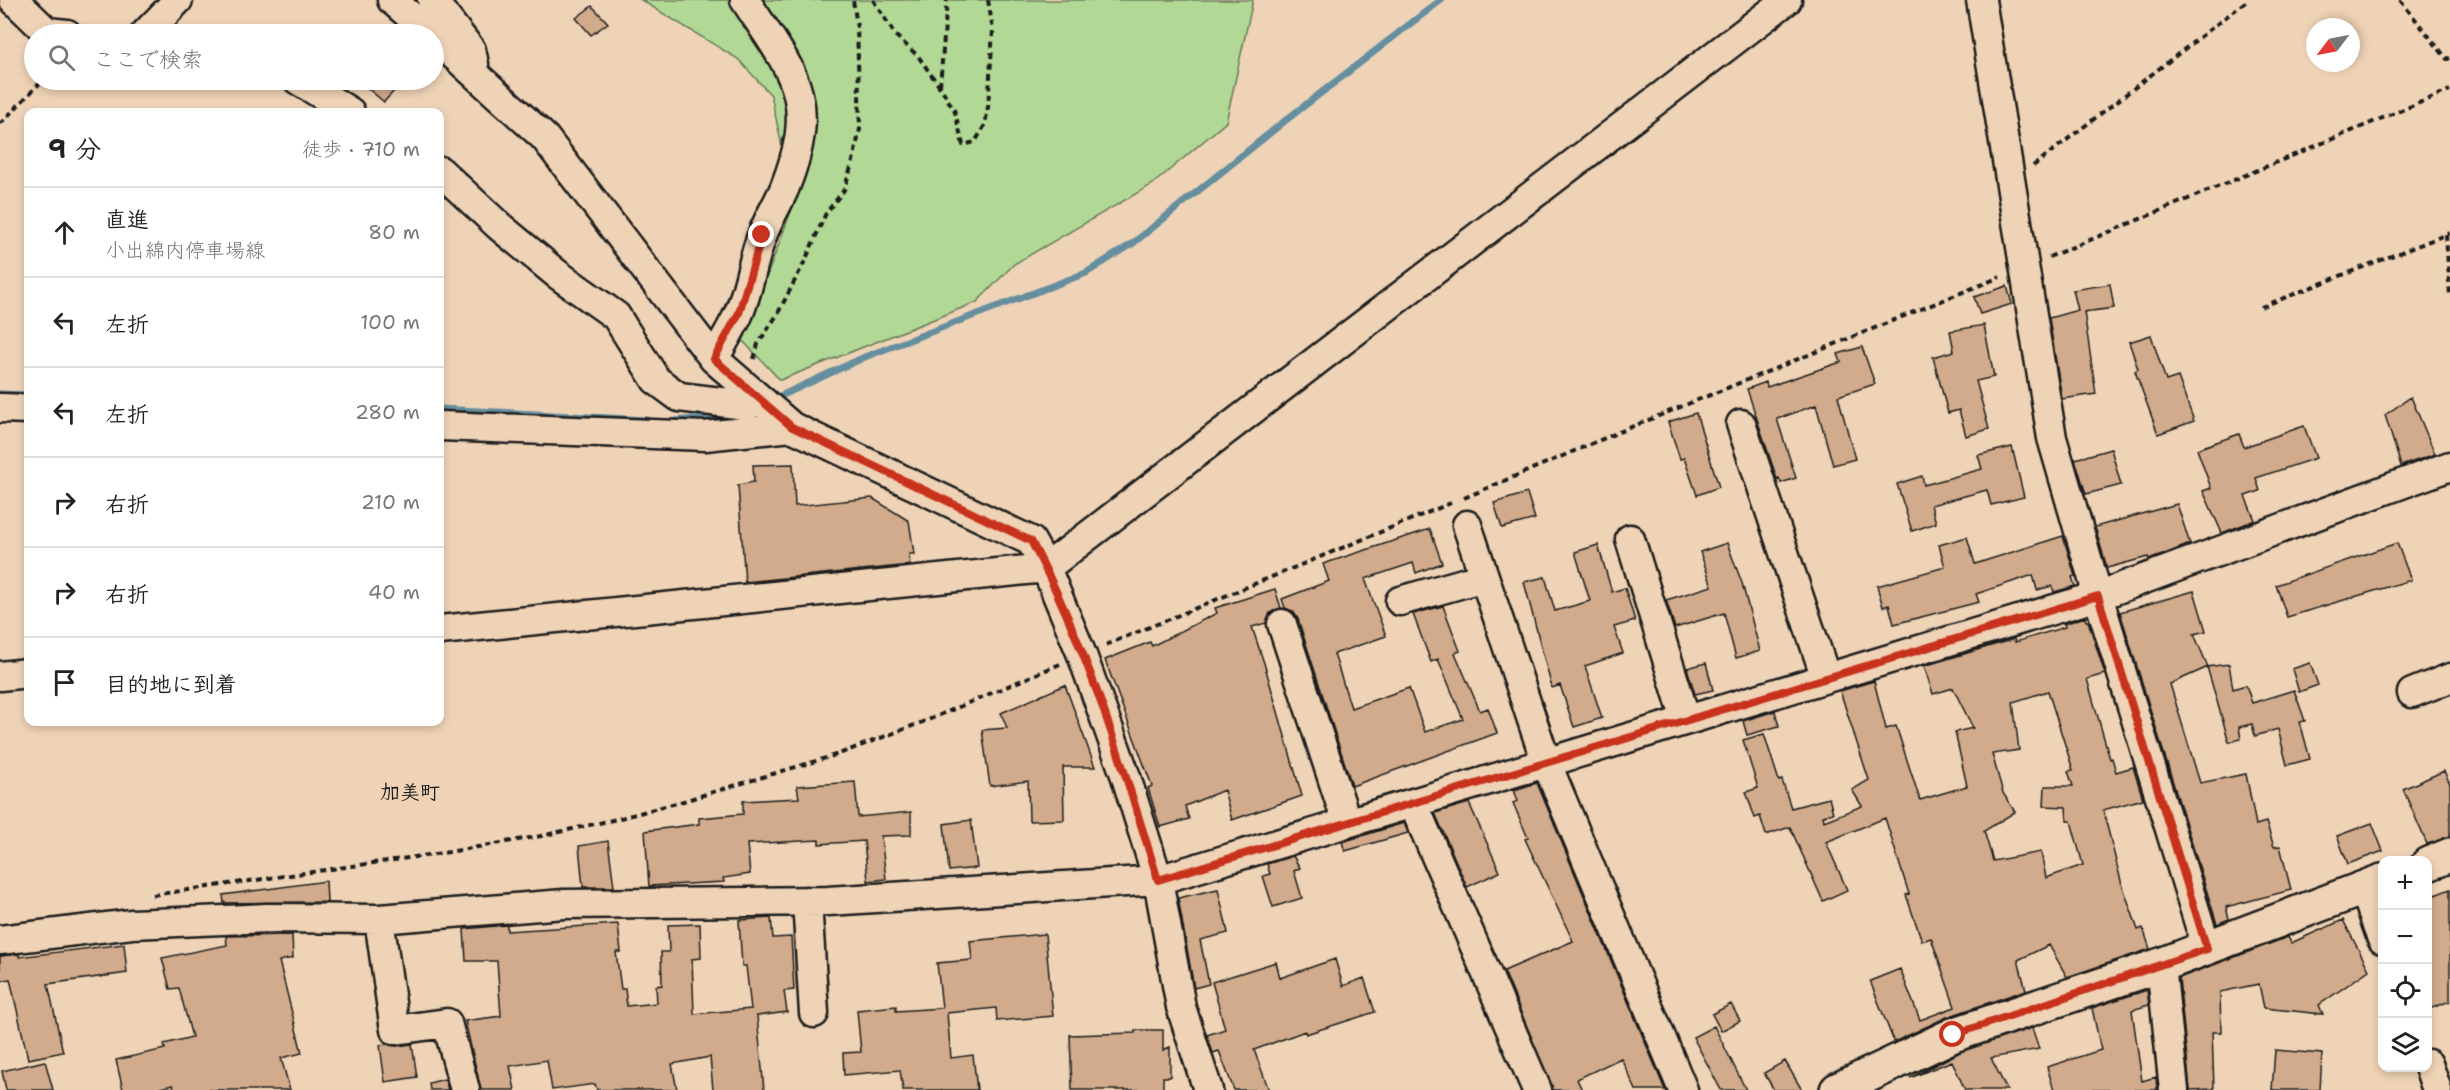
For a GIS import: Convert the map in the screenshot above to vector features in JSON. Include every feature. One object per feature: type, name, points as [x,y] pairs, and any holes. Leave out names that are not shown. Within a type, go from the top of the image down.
[{"type":"main road","points":[[2432,862],[2450,855]]},
{"type":"main road","points":[[1837,1090],[1953,1035],[2207,949],[2373,885]]},
{"type":"street","points":[[14,0],[39,24]]},
{"type":"street","points":[[155,24],[178,0]]},
{"type":"street","points":[[392,0],[419,24]]},
{"type":"street","points":[[432,0],[471,50],[476,75]]},
{"type":"street","points":[[714,359],[739,313],[762,235],[784,189],[799,147],[801,129],[800,96],[794,79],[745,0]]},
{"type":"street","points":[[444,630],[1046,568],[1787,0]]},
{"type":"street","points":[[1982,0],[2052,438],[2098,596],[2207,949]]},
{"type":"street","points":[[444,47],[545,138],[714,359],[792,427],[1031,541],[1046,568],[1082,655],[1126,777],[1158,880],[1181,1007],[1208,1090]]},
{"type":"street","points":[[314,90],[344,108]]},
{"type":"street","points":[[444,175],[499,226],[557,274],[616,316],[656,380],[679,397],[746,405],[761,400]]},
{"type":"street","points":[[0,408],[24,409]]},
{"type":"street","points":[[1741,424],[1826,678]]},
{"type":"street","points":[[444,426],[705,436],[792,427]]},
{"type":"street","points":[[0,940],[132,924],[267,918],[379,919],[564,904],[807,901],[1158,880],[2098,596],[2450,466]]},
{"type":"street","points":[[1467,525],[1546,762],[1683,1090]]},
{"type":"street","points":[[1630,539],[1686,720]]},
{"type":"street","points":[[1400,601],[1484,577]]},
{"type":"street","points":[[1282,624],[1347,823]]},
{"type":"street","points":[[0,676],[24,673]]},
{"type":"street","points":[[2412,693],[2450,678]]},
{"type":"street","points":[[1413,803],[1537,1090]]},
{"type":"street","points":[[2373,885],[2378,915]]},
{"type":"street","points":[[807,901],[814,1013]]},
{"type":"street","points":[[379,919],[395,1030],[447,1023],[465,1090]]},
{"type":"street","points":[[2161,965],[2174,1090]]},
{"type":"street","points":[[2430,1072],[2437,1090]]},
{"type":"path","points":[[739,381],[752,372],[758,344],[777,315],[806,261],[826,213],[844,190],[853,161],[860,129],[858,48],[853,0]]},
{"type":"path","points":[[873,0],[896,36],[918,56],[940,86],[954,112],[963,145],[975,142],[985,125],[988,107],[993,30],[987,0]]},
{"type":"path","points":[[940,86],[947,0]]},
{"type":"path","points":[[2011,183],[2248,0]]},
{"type":"path","points":[[2400,0],[2447,59],[2450,58]]},
{"type":"path","points":[[0,124],[33,90]]},
{"type":"path","points":[[142,897],[449,852],[541,836],[691,799],[839,754],[928,720],[1406,523],[1619,432],[2450,90]]},
{"type":"path","points":[[2260,307],[2448,234],[2450,296]]},
{"type":"green space","points":[[641,0],[1253,0],[1226,122],[1153,184],[1014,264],[977,302],[780,380],[743,341],[794,203],[771,95],[738,59]]},
{"type":"building","points":[[592,6],[608,23],[591,35],[576,18]]},
{"type":"building","points":[[370,90],[395,90],[384,102]]},
{"type":"building","points":[[2110,284],[2114,308],[2084,312],[2096,394],[2062,399],[2049,318],[2078,310],[2073,290]]},
{"type":"building","points":[[2007,286],[2012,304],[1980,314],[1974,297]]},
{"type":"building","points":[[1984,325],[1994,377],[1976,381],[1989,429],[1966,436],[1959,410],[1948,413],[1933,357],[1954,351],[1950,331]]},
{"type":"building","points":[[2151,335],[2166,381],[2178,377],[2194,421],[2158,434],[2135,371],[2138,369],[2129,342]]},
{"type":"building","points":[[1862,347],[1875,384],[1838,396],[1855,459],[1833,465],[1816,405],[1777,419],[1796,478],[1781,483],[1779,478],[1777,479],[1747,389],[1766,382],[1767,387],[1841,362],[1838,354]]},
{"type":"building","points":[[2411,397],[2435,454],[2401,466],[2385,415]]},
{"type":"building","points":[[1696,413],[1719,487],[1697,495],[1684,458],[1680,459],[1668,422]]},
{"type":"building","points":[[2304,426],[2316,458],[2256,478],[2260,491],[2245,496],[2255,520],[2222,533],[2203,491],[2211,488],[2197,449],[2239,434],[2244,447]]},
{"type":"building","points":[[2012,447],[2024,497],[1991,505],[1987,490],[1931,505],[1936,523],[1912,531],[1897,484],[1922,476],[1924,485],[1982,469],[1978,455]]},
{"type":"building","points":[[2111,449],[2121,485],[2086,494],[2075,459]]},
{"type":"building","points":[[793,464],[795,506],[872,498],[909,521],[914,554],[909,554],[910,565],[745,582],[738,485],[754,482],[753,465]]},
{"type":"building","points":[[1527,493],[1535,519],[1502,528],[1494,503]]},
{"type":"building","points":[[2177,504],[2190,544],[2149,560],[2148,557],[2107,568],[2095,527]]},
{"type":"building","points":[[1430,529],[1442,563],[1416,573],[1413,563],[1365,579],[1386,636],[1334,654],[1351,708],[1409,688],[1425,732],[1463,719],[1438,659],[1431,662],[1413,614],[1443,606],[1460,651],[1455,653],[1480,711],[1488,708],[1497,733],[1352,786],[1298,619],[1293,611],[1285,608],[1282,599],[1329,581],[1323,564]]},
{"type":"building","points":[[2063,536],[2075,576],[2072,577],[2075,586],[2054,592],[2052,586],[2037,590],[2033,575],[1976,594],[1979,602],[1894,624],[1889,605],[1883,607],[1877,586],[1945,567],[1939,545],[1967,537],[1975,564]]},
{"type":"building","points":[[1727,543],[1742,583],[1760,651],[1736,658],[1724,613],[1675,628],[1666,600],[1712,586],[1700,552]]},
{"type":"building","points":[[2397,543],[2411,580],[2287,617],[2276,585]]},
{"type":"building","points":[[1598,545],[1612,592],[1625,588],[1635,621],[1614,627],[1623,653],[1585,666],[1602,718],[1574,727],[1560,685],[1552,688],[1524,582],[1545,577],[1555,611],[1590,601],[1575,552]]},
{"type":"building","points":[[1275,589],[1281,608],[1270,613],[1266,623],[1252,627],[1302,796],[1232,820],[1224,790],[1185,806],[1189,819],[1160,827],[1148,788],[1152,786],[1105,660],[1150,642],[1152,646],[1217,613],[1215,608]]},
{"type":"building","points":[[2194,591],[2206,631],[2194,634],[2208,667],[2170,684],[2200,783],[2246,774],[2256,825],[2266,822],[2274,847],[2280,846],[2291,890],[2226,907],[2229,919],[2217,924],[2120,612]]},
{"type":"building","points":[[2085,617],[2088,621],[2105,674],[2087,679],[2110,759],[2112,758],[2116,772],[2133,767],[2143,799],[2103,810],[2121,881],[2138,930],[2143,928],[2150,949],[2067,977],[2049,945],[2018,960],[2026,990],[1947,1017],[1894,1042],[1870,981],[1900,969],[1920,1020],[1955,1007],[1931,938],[1922,941],[1906,895],[1909,894],[1885,818],[1826,842],[1847,890],[1823,901],[1790,827],[1766,835],[1760,816],[1755,818],[1746,792],[1758,788],[1743,740],[1764,734],[1779,781],[1782,780],[1791,808],[1829,798],[1833,813],[1823,816],[1824,821],[1862,806],[1852,790],[1869,780],[1840,691],[1874,681],[1886,729],[1896,726],[1920,800],[1967,786],[1955,732],[1973,728],[1953,688],[1933,694],[1924,666],[2014,639],[2015,642],[2065,627],[2064,624]],"holes":[[[2048,691],[2073,770],[2068,771],[2073,786],[2045,786],[2044,806],[2066,807],[2067,821],[2071,821],[2083,865],[2046,878],[2041,852],[1993,861],[1984,831],[2015,812],[2003,793],[1992,754],[2019,750],[2013,702]]]},
{"type":"building","points":[[1706,663],[1713,690],[1695,694],[1687,668]]},
{"type":"building","points":[[2310,663],[2318,685],[2299,692],[2292,669]]},
{"type":"building","points":[[2229,664],[2233,689],[2246,685],[2252,703],[2294,690],[2305,721],[2300,722],[2310,759],[2287,765],[2278,729],[2255,736],[2252,724],[2239,727],[2241,739],[2229,742],[2207,667]]},
{"type":"building","points":[[1065,685],[1095,767],[1063,767],[1064,820],[1029,821],[1028,781],[990,786],[982,730],[1007,728],[1001,713]]},
{"type":"building","points":[[1775,711],[1779,726],[1747,735],[1743,721]]},
{"type":"building","points":[[2444,771],[2450,784],[2450,837],[2427,844],[2403,789]]},
{"type":"building","points":[[855,782],[858,817],[911,812],[911,835],[881,836],[886,879],[868,881],[864,841],[819,844],[819,840],[747,844],[750,874],[723,878],[724,882],[649,886],[645,831],[699,824],[699,818],[743,814],[743,801],[799,798],[797,786]]},
{"type":"building","points":[[1537,783],[1665,1090],[1636,1090],[1621,1058],[1577,1079],[1582,1090],[1553,1090],[1504,971],[1573,941],[1525,839],[1528,838],[1513,803],[1518,801],[1514,790]]},
{"type":"building","points":[[1469,803],[1500,872],[1467,887],[1435,813]]},
{"type":"building","points":[[971,820],[977,868],[949,871],[944,824]]},
{"type":"building","points":[[1404,823],[1408,833],[1345,851],[1342,842]]},
{"type":"building","points":[[2372,823],[2383,851],[2348,864],[2337,836]]},
{"type":"building","points":[[608,841],[614,887],[583,887],[579,846]]},
{"type":"building","points":[[1293,856],[1300,868],[1294,871],[1302,898],[1273,907],[1263,876],[1270,874],[1267,864]]},
{"type":"building","points":[[326,881],[327,902],[224,903],[223,895]]},
{"type":"building","points":[[1218,889],[1228,933],[1200,940],[1209,984],[1194,988],[1178,898]]},
{"type":"building","points":[[2450,889],[2450,1001],[2432,1008],[2432,910],[2432,896]]},
{"type":"building","points":[[771,918],[773,938],[791,937],[794,990],[784,991],[787,1012],[757,1016],[764,1090],[713,1090],[710,1057],[672,1064],[677,1090],[597,1090],[595,1084],[552,1090],[547,1060],[510,1066],[515,1090],[481,1090],[465,1021],[501,1016],[497,961],[466,961],[464,929],[507,925],[507,931],[618,924],[621,952],[616,952],[621,989],[625,989],[627,1006],[657,1003],[656,986],[662,985],[661,952],[669,952],[668,925],[700,924],[701,958],[692,959],[694,1014],[751,1009],[746,966],[742,966],[739,920]]},
{"type":"building","points":[[2343,920],[2369,970],[2319,1005],[2323,1014],[2264,1008],[2259,984],[2220,992],[2221,1032],[2212,1032],[2214,1089],[2190,1090],[2179,978],[2288,937],[2291,943]]},
{"type":"building","points":[[1045,934],[1053,1016],[997,1021],[996,1008],[947,1013],[951,1058],[973,1055],[977,1090],[903,1090],[900,1070],[844,1075],[843,1053],[861,1052],[857,1010],[896,1006],[896,1011],[942,1008],[937,963],[972,960],[970,941]]},
{"type":"building","points":[[292,935],[293,958],[279,961],[302,1053],[281,1058],[290,1090],[174,1090],[173,1085],[152,1090],[123,1090],[116,1060],[165,1049],[164,1044],[192,1037],[179,988],[170,989],[162,958],[227,945],[226,936]]},
{"type":"building","points":[[124,944],[127,973],[48,984],[63,1052],[28,1059],[10,979],[0,981],[0,956],[19,954],[19,957]]},
{"type":"building","points":[[1335,959],[1343,986],[1364,978],[1375,1012],[1306,1034],[1305,1031],[1254,1050],[1269,1090],[1234,1090],[1219,1051],[1213,1053],[1207,1035],[1225,1029],[1212,982],[1276,962],[1280,978]]},
{"type":"building","points":[[2147,990],[2149,1005],[2132,1010],[2142,1081],[2156,1077],[2157,1090],[2054,1090],[2047,1067],[2101,1050],[2092,1008]]},
{"type":"building","points":[[1731,1004],[1740,1021],[1721,1031],[1712,1014]]},
{"type":"building","points":[[1714,1026],[1746,1090],[1721,1090],[1693,1037]]},
{"type":"building","points":[[2032,1028],[2039,1049],[1991,1058],[2007,1090],[1965,1090],[1952,1061],[1910,1078],[1960,1052]]},
{"type":"building","points":[[1135,1030],[1163,1030],[1163,1050],[1170,1047],[1170,1077],[1163,1077],[1163,1090],[1072,1090],[1070,1035],[1135,1033]]},
{"type":"building","points":[[412,1044],[417,1077],[385,1082],[380,1045],[397,1046]]},
{"type":"building","points":[[2275,1050],[2322,1054],[2320,1090],[2272,1090]]},
{"type":"building","points":[[45,1061],[53,1090],[6,1090],[2,1071]]},
{"type":"building","points":[[1785,1061],[1802,1090],[1774,1090],[1764,1073]]},
{"type":"building","points":[[445,1079],[448,1090],[430,1090],[429,1083]]},
{"type":"waterway","points":[[774,399],[867,356],[1086,273],[1132,244],[1286,120],[1441,0]]},
{"type":"waterway","points":[[0,394],[24,395]]},
{"type":"waterway","points":[[444,409],[647,420]]},
{"type":"waterway","points":[[676,421],[727,415]]},
{"type":"district","name":"加美町","points":[[410,792]]},
{"type":"route","points":[[762,235],[739,313],[714,359],[792,427],[1031,541],[1046,568],[1082,655],[1126,777],[1158,880],[2098,596],[2207,949],[1953,1035]]}]
